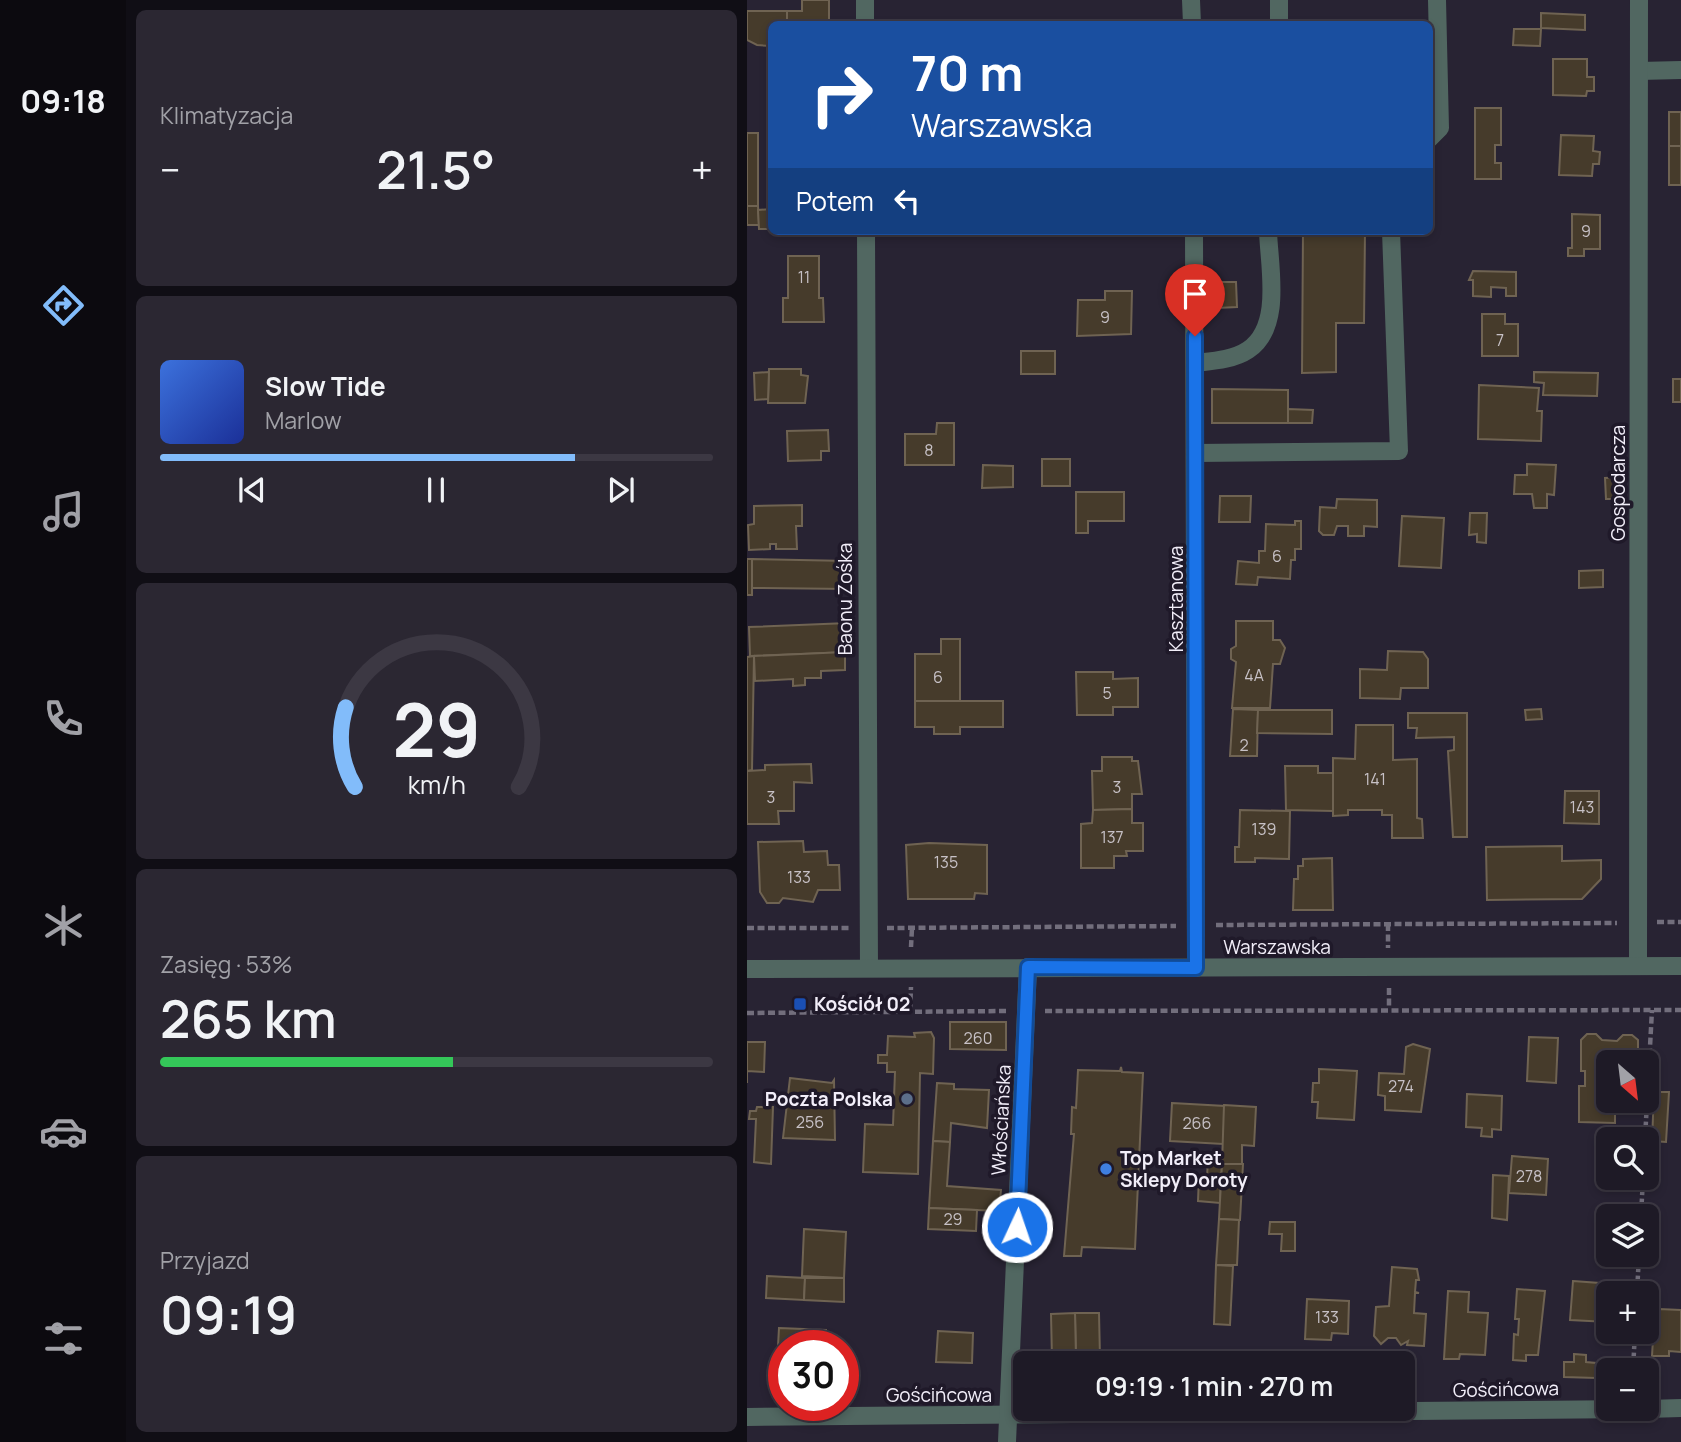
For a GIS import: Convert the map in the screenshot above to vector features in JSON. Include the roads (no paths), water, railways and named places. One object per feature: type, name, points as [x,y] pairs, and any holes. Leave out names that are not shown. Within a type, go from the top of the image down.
[{"type":"street","points":[[865,0],[865,21]]},
{"type":"street","points":[[1191,0],[1192,21]]},
{"type":"street","points":[[1278,0],[1279,21]]},
{"type":"street","points":[[1433,135],[1440,128],[1437,0]]},
{"type":"street","name":"Gospodarcza","points":[[1638,966],[1639,0]]},
{"type":"street","points":[[1639,71],[1681,70]]},
{"type":"street","name":"Baonu Zośka","points":[[866,235],[869,968]]},
{"type":"street","name":"Kasztanowa","points":[[1194,235],[1196,968]]},
{"type":"street","points":[[1195,363],[1222,359],[1248,350],[1264,330],[1271,303],[1268,235]]},
{"type":"street","points":[[1196,453],[1399,451],[1391,235]]},
{"type":"street","name":"Warszawska","points":[[747,968],[1681,966]]},
{"type":"street","name":"Włościańska","points":[[1007,1442],[1028,967]]},
{"type":"street","points":[[1659,1409],[1681,1408]]},
{"type":"street","name":"Gościńcowa","points":[[747,1417],[1596,1409]]},
{"type":"place","name":"Kościół 02","points":[[800,1004]]},
{"type":"place","name":"Poczta Polska","points":[[907,1099]]},
{"type":"place","name":"Top Market Sklepy Doroty","points":[[1106,1169]]}]
